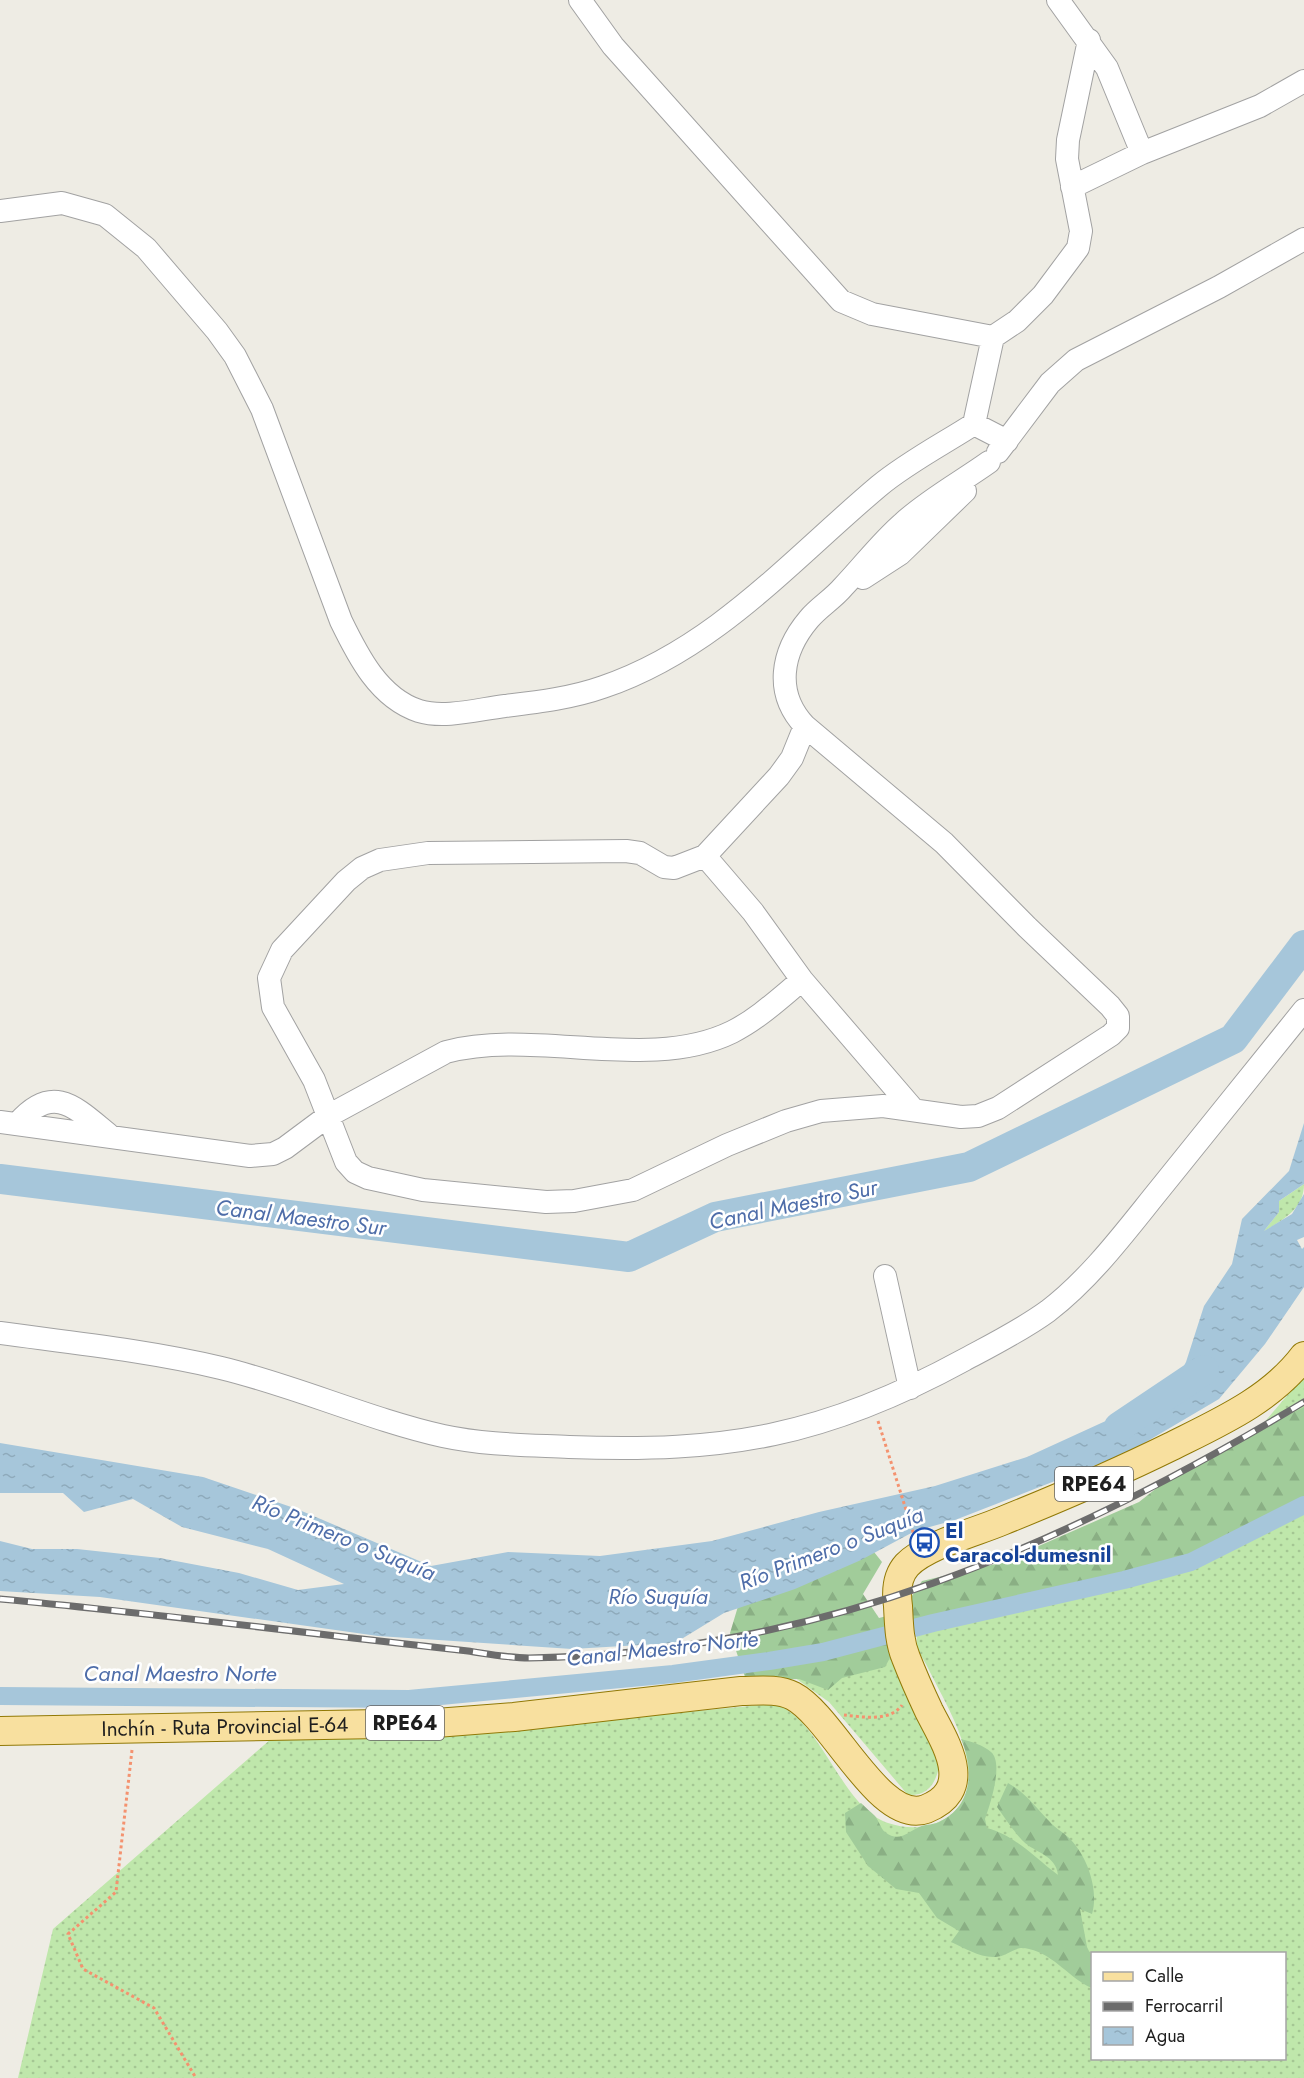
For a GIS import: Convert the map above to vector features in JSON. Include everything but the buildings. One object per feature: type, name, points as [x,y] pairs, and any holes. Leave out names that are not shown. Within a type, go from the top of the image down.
[{"type":"main road","name":"RPE64","points":[[813,1712],[886,1799],[907,1810],[926,1809],[944,1796],[951,1785],[953,1761],[912,1675],[900,1643],[897,1597],[900,1574],[913,1560],[934,1548],[1084,1488],[1196,1434],[1264,1394],[1285,1378],[1304,1356]]},
{"type":"main road","name":"Inchín - Ruta Provincial E-64","points":[[0,1731],[436,1723],[514,1717],[741,1691],[784,1693],[813,1712]]},
{"type":"street","points":[[580,0],[613,46],[841,301],[872,314],[993,337]]},
{"type":"street","points":[[1058,0],[1107,68],[1142,153]]},
{"type":"street","points":[[0,211],[62,203],[105,215],[146,248],[217,330],[235,356],[262,410],[341,621],[356,652],[383,688],[420,711],[454,713],[552,700],[603,687],[663,662],[709,633],[796,563],[881,484],[974,424],[993,337],[1017,321],[1043,294],[1066,267],[1078,248],[1081,231],[1072,187],[1068,140],[1089,40]]},
{"type":"street","points":[[1072,187],[1142,153],[1260,106],[1304,81]]},
{"type":"street","points":[[805,726],[792,758],[779,776],[705,856],[674,868],[664,867],[640,853],[626,851],[428,853],[380,860],[362,868],[346,881],[282,950],[269,978],[273,1007],[303,1059],[346,1162],[355,1172],[368,1178],[423,1190],[546,1202],[574,1201],[633,1190],[727,1145],[786,1121],[820,1111],[883,1106],[961,1117],[978,1116],[998,1108],[1111,1035],[1118,1028],[1118,1017],[1110,1005],[1027,927],[944,843],[805,726],[793,712],[786,697],[783,681],[788,660],[796,636],[810,618],[835,597],[909,547],[962,496],[1007,441],[1050,382],[1076,360],[1184,306],[1304,239]]},
{"type":"street","points":[[974,424],[1007,441]]},
{"type":"street","points":[[705,856],[753,912],[802,980],[913,1109]]},
{"type":"street","points":[[9,1123],[259,1156],[285,1148],[328,1116],[423,1062],[446,1052],[467,1046],[651,1048],[686,1046],[711,1041],[750,1023],[802,980]]},
{"type":"street","points":[[0,1334],[108,1347],[225,1369],[440,1435],[482,1443],[637,1449],[738,1442],[825,1422],[910,1388],[1018,1330],[1048,1311],[1105,1256],[1304,1010]]},
{"type":"street","points":[[885,1276],[910,1388]]},
{"type":"path","points":[[883,1442],[914,1537]]},
{"type":"path","points":[[813,1712],[868,1717],[897,1712],[902,1706],[912,1675]]},
{"type":"path","points":[[135,1728],[116,1892],[68,1934],[83,1969],[154,2008],[196,2078]]},
{"type":"green space","points":[[1304,1184],[1300,1201],[1291,1213],[1263,1232],[1279,1212],[1279,1201]]},
{"type":"green space","points":[[1304,1376],[1304,2078],[18,2078],[53,1929],[287,1725],[441,1735],[773,1704],[790,1712],[804,1725],[843,1781],[871,1814],[896,1825],[920,1827],[935,1824],[949,1816],[963,1801],[968,1784],[968,1764],[955,1721],[917,1646],[924,1596],[1207,1489]]},
{"type":"green space","points":[[1304,1407],[1304,1499],[1209,1549],[904,1632],[885,1667],[842,1678],[828,1690],[799,1679],[746,1680],[730,1633],[739,1603],[866,1542],[882,1562],[863,1594],[879,1618],[906,1611],[910,1599],[922,1581],[1000,1563],[1139,1502],[1182,1468]]},
{"type":"green space","points":[[891,1641],[939,1767],[929,1788],[915,1795],[908,1795],[829,1702],[791,1675]]},
{"type":"green space","points":[[961,1739],[984,1747],[995,1757],[996,1774],[993,1795],[985,1819],[987,1828],[1007,1836],[1058,1875],[1053,1863],[1023,1841],[997,1807],[1008,1783],[1026,1796],[1052,1824],[1069,1838],[1087,1865],[1093,1885],[1094,1905],[1092,1914],[1080,1909],[1087,1947],[1091,1955],[1091,1988],[1047,1956],[1029,1949],[1019,1949],[997,1957],[990,1957],[977,1954],[951,1942],[959,1931],[937,1918],[919,1893],[896,1889],[868,1866],[846,1832],[845,1813],[861,1803],[875,1816],[884,1831],[895,1837],[939,1822],[952,1814],[965,1795],[968,1784],[968,1761]]},
{"type":"water","name":"Río Suquía","points":[[1304,1123],[1304,1184],[1279,1201],[1279,1212],[1264,1231],[1292,1214],[1304,1194],[1304,1237],[1297,1240],[1302,1249],[1304,1247],[1304,1287],[1265,1344],[1219,1399],[1129,1452],[955,1520],[915,1531],[861,1560],[795,1589],[724,1613],[675,1643],[572,1649],[378,1636],[100,1597],[0,1591],[0,1541],[32,1549],[77,1549],[160,1558],[239,1573],[298,1590],[344,1584],[268,1549],[182,1527],[133,1499],[84,1512],[63,1493],[0,1493],[0,1443],[203,1477],[297,1509],[431,1566],[508,1552],[600,1556],[712,1541],[819,1512],[935,1486],[1027,1457],[1110,1419],[1166,1400],[1186,1362],[1204,1306],[1232,1264],[1242,1219],[1289,1171]]},
{"type":"waterway","name":"Canal Maestro Sur","points":[[0,1179],[629,1257],[715,1217],[969,1167],[1233,1039],[1304,945]]},
{"type":"waterway","name":"Río Primero o Suquía","points":[[1119,1427],[1204,1370]]},
{"type":"waterway","name":"Canal Maestro Norte","points":[[0,1696],[409,1699],[673,1674],[769,1661],[823,1652],[933,1623],[1124,1580],[1191,1562],[1304,1505]]},
{"type":"railway","points":[[0,1599],[176,1617],[521,1658],[635,1652],[737,1637],[837,1613],[934,1583],[1029,1546],[1122,1503],[1304,1402]]},
{"type":"place","name":"El Caracol-dumesnil","points":[[924,1543]]}]
